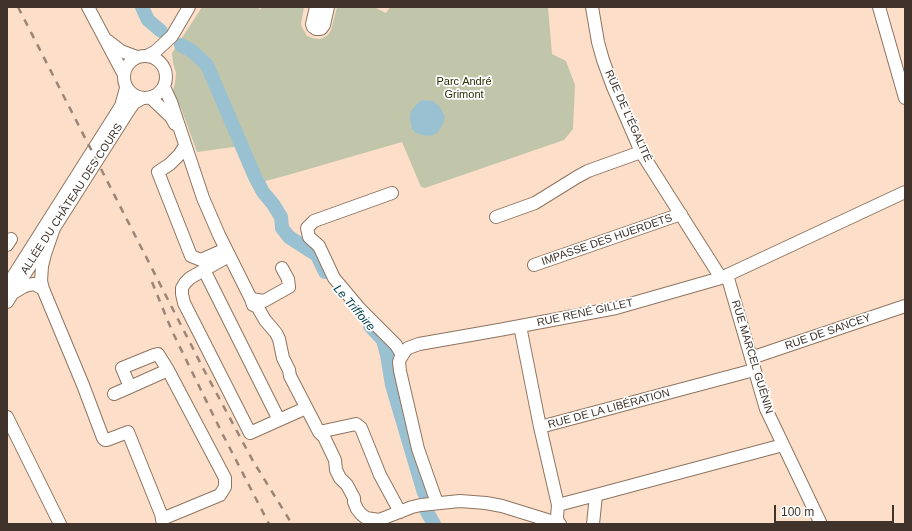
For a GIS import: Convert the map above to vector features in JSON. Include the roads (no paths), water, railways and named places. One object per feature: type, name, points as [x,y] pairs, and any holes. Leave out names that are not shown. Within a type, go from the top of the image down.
[{"type":"street","points":[[88,7],[124,73]]},
{"type":"street","points":[[163,66],[172,36],[189,7]]},
{"type":"street","points":[[316,7],[312,24],[316,29],[321,29],[324,25],[328,7]]},
{"type":"street","name":"RUE DE L'ÉGALITÉ","points":[[592,7],[598,42],[603,60],[641,152],[724,277]]},
{"type":"street","points":[[879,7],[905,98]]},
{"type":"street","points":[[106,39],[121,51],[142,57],[153,58],[159,61],[163,66],[166,73],[164,87],[157,95],[146,98],[135,97],[126,88],[123,78],[126,66],[131,61],[142,57],[156,51],[172,36]]},
{"type":"street","points":[[164,87],[171,102],[203,198],[227,252],[251,299],[254,310],[272,336],[285,372],[290,376],[319,432],[324,437],[335,460],[336,470],[340,478],[347,486],[354,498],[354,502],[368,522],[379,520],[421,505],[460,501],[502,506],[559,524]]},
{"type":"street","name":"ALLÉE DU CHÂTEAU DES COURS","points":[[9,294],[121,106],[126,88]]},
{"type":"street","points":[[146,98],[171,117],[181,133]]},
{"type":"street","name":"ALLÉE DU CHÂTEAU DES COURS","points":[[9,294],[54,228],[129,110],[134,104],[146,98]]},
{"type":"street","points":[[185,146],[170,164],[158,172],[191,256],[201,260],[227,252]]},
{"type":"street","points":[[496,217],[535,203],[588,171],[641,152]]},
{"type":"street","name":"RUE RENÉ GILLET","points":[[402,355],[408,348],[419,344],[616,308],[724,277],[905,192]]},
{"type":"street","points":[[392,193],[314,221],[307,228],[309,237],[319,246],[334,278],[360,309],[396,345],[402,355],[399,362],[400,371],[418,449],[437,503]]},
{"type":"street","name":"IMPASSE DES HUERDETS","points":[[534,264],[681,214]]},
{"type":"street","points":[[54,228],[42,266],[41,281],[103,438],[108,440],[128,432],[162,521],[220,496],[226,487],[225,478],[158,354],[122,368],[130,387]]},
{"type":"street","points":[[227,252],[204,270],[190,278],[182,288],[182,294],[184,303],[229,392],[250,433],[306,408]]},
{"type":"street","points":[[251,299],[264,301],[289,287],[288,279],[282,268]]},
{"type":"street","points":[[204,270],[279,420]]},
{"type":"street","name":"RUE MARCEL GUÉNIN","points":[[724,277],[766,409],[821,524]]},
{"type":"street","points":[[9,294],[23,287],[34,284],[43,289]]},
{"type":"street","name":"RUE DE SANCEY","points":[[752,364],[905,306]]},
{"type":"street","points":[[520,326],[540,427]]},
{"type":"street","name":"RUE DE LA LIBÉRATION","points":[[559,524],[557,517],[558,505],[540,427],[752,364]]},
{"type":"street","points":[[114,394],[168,370]]},
{"type":"street","points":[[7,417],[60,524]]},
{"type":"street","points":[[319,432],[356,424],[361,428],[380,475],[400,512]]},
{"type":"street","points":[[558,505],[783,445]]},
{"type":"street","points":[[593,524],[596,496]]},
{"type":"water","points":[[422,100],[433,101],[440,107],[445,117],[438,132],[433,135],[426,136],[416,133],[412,129],[410,118],[411,111]]},
{"type":"waterway","name":"Le Triffoire","points":[[142,7],[148,20],[161,31]]},
{"type":"waterway","name":"Le Triffoire","points":[[181,45],[192,51],[207,65],[255,177],[263,192],[281,217],[282,228],[289,237],[317,255],[325,272]]},
{"type":"waterway","name":"Le Triffoire","points":[[370,326],[383,340],[392,385],[424,493]]},
{"type":"waterway","name":"Le Triffoire","points":[[427,512],[434,524]]},
{"type":"railway","points":[[18,7],[204,370],[253,461],[292,524]]},
{"type":"railway","points":[[152,282],[172,331],[269,524]]},
{"type":"park label","name":"Parc André Grimont","points":[[464,88]]}]
